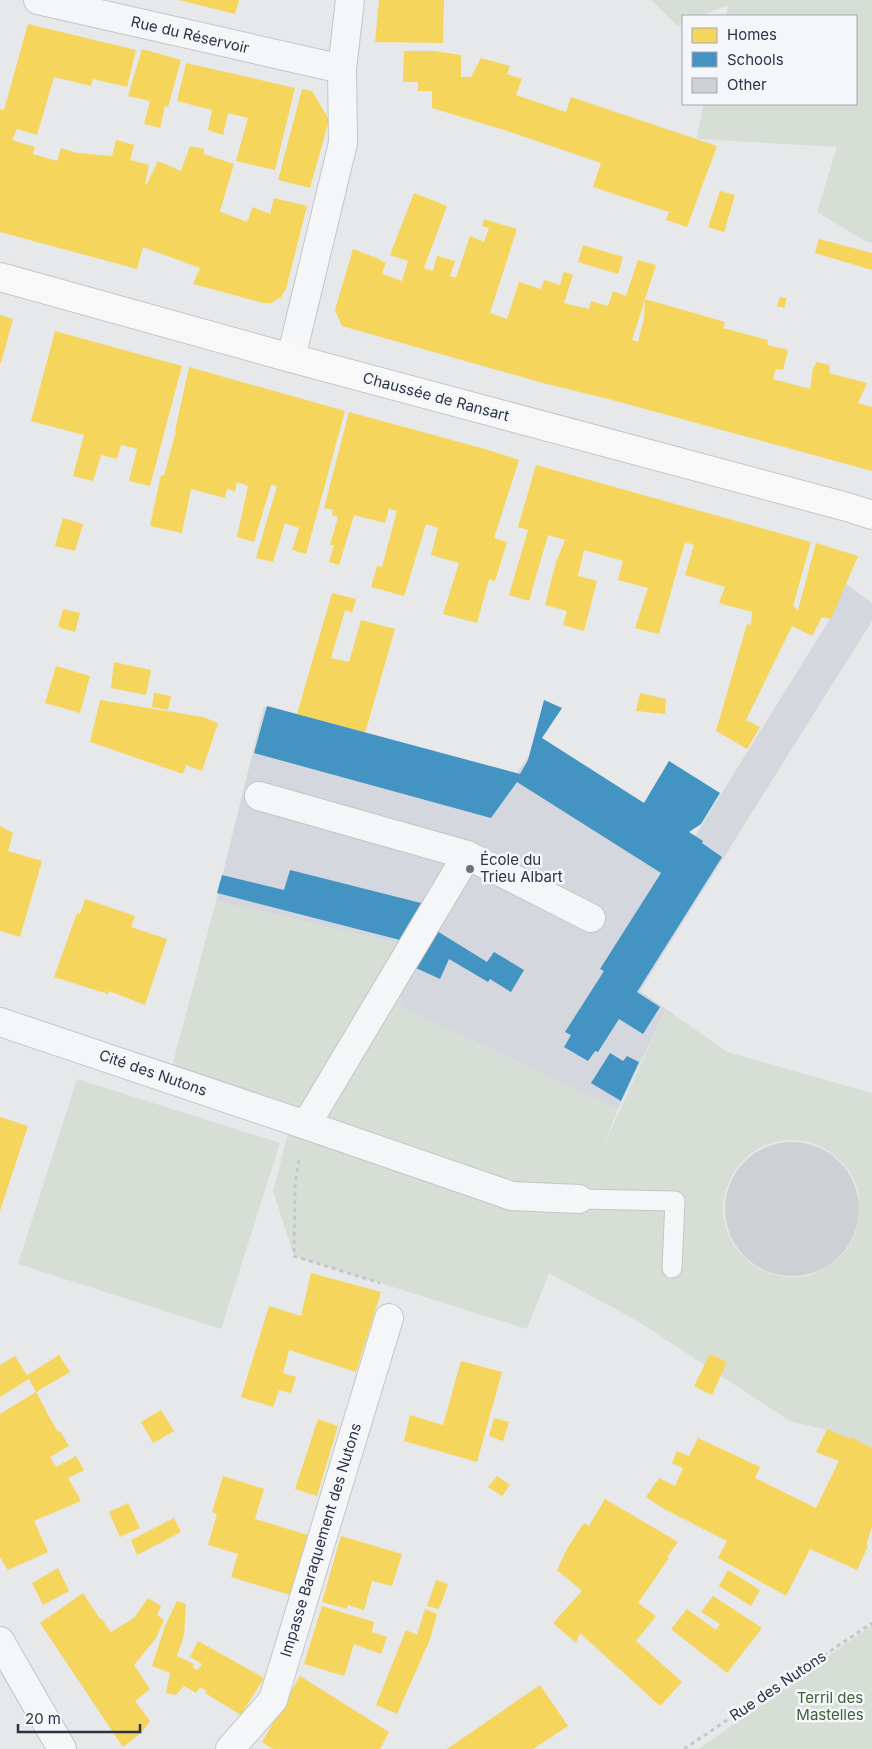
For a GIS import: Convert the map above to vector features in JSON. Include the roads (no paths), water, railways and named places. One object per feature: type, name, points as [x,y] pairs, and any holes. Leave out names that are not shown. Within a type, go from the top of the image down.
[{"type":"main road","name":"Chaussée de Ransart","points":[[0,277],[291,358],[872,515]]},
{"type":"street","name":"Rue du Réservoir","points":[[38,0],[342,69]]},
{"type":"street","points":[[291,358],[343,143],[342,69],[350,0]]},
{"type":"street","points":[[259,796],[467,855],[591,918]]},
{"type":"street","points":[[306,1125],[467,855]]},
{"type":"street","name":"Cité des Nutons","points":[[0,1022],[512,1196],[579,1199]]},
{"type":"street","name":"Impasse Baraquement des Nutons","points":[[230,1749],[273,1700],[389,1318]]},
{"type":"street","points":[[0,1641],[62,1749]]},
{"type":"lane","points":[[579,1199],[676,1202],[672,1268]]},
{"type":"place","name":"École du Trieu Albart","points":[[470,869]]},
{"type":"park label","name":"Terril des Mastelles","points":[[830,1706]]}]
